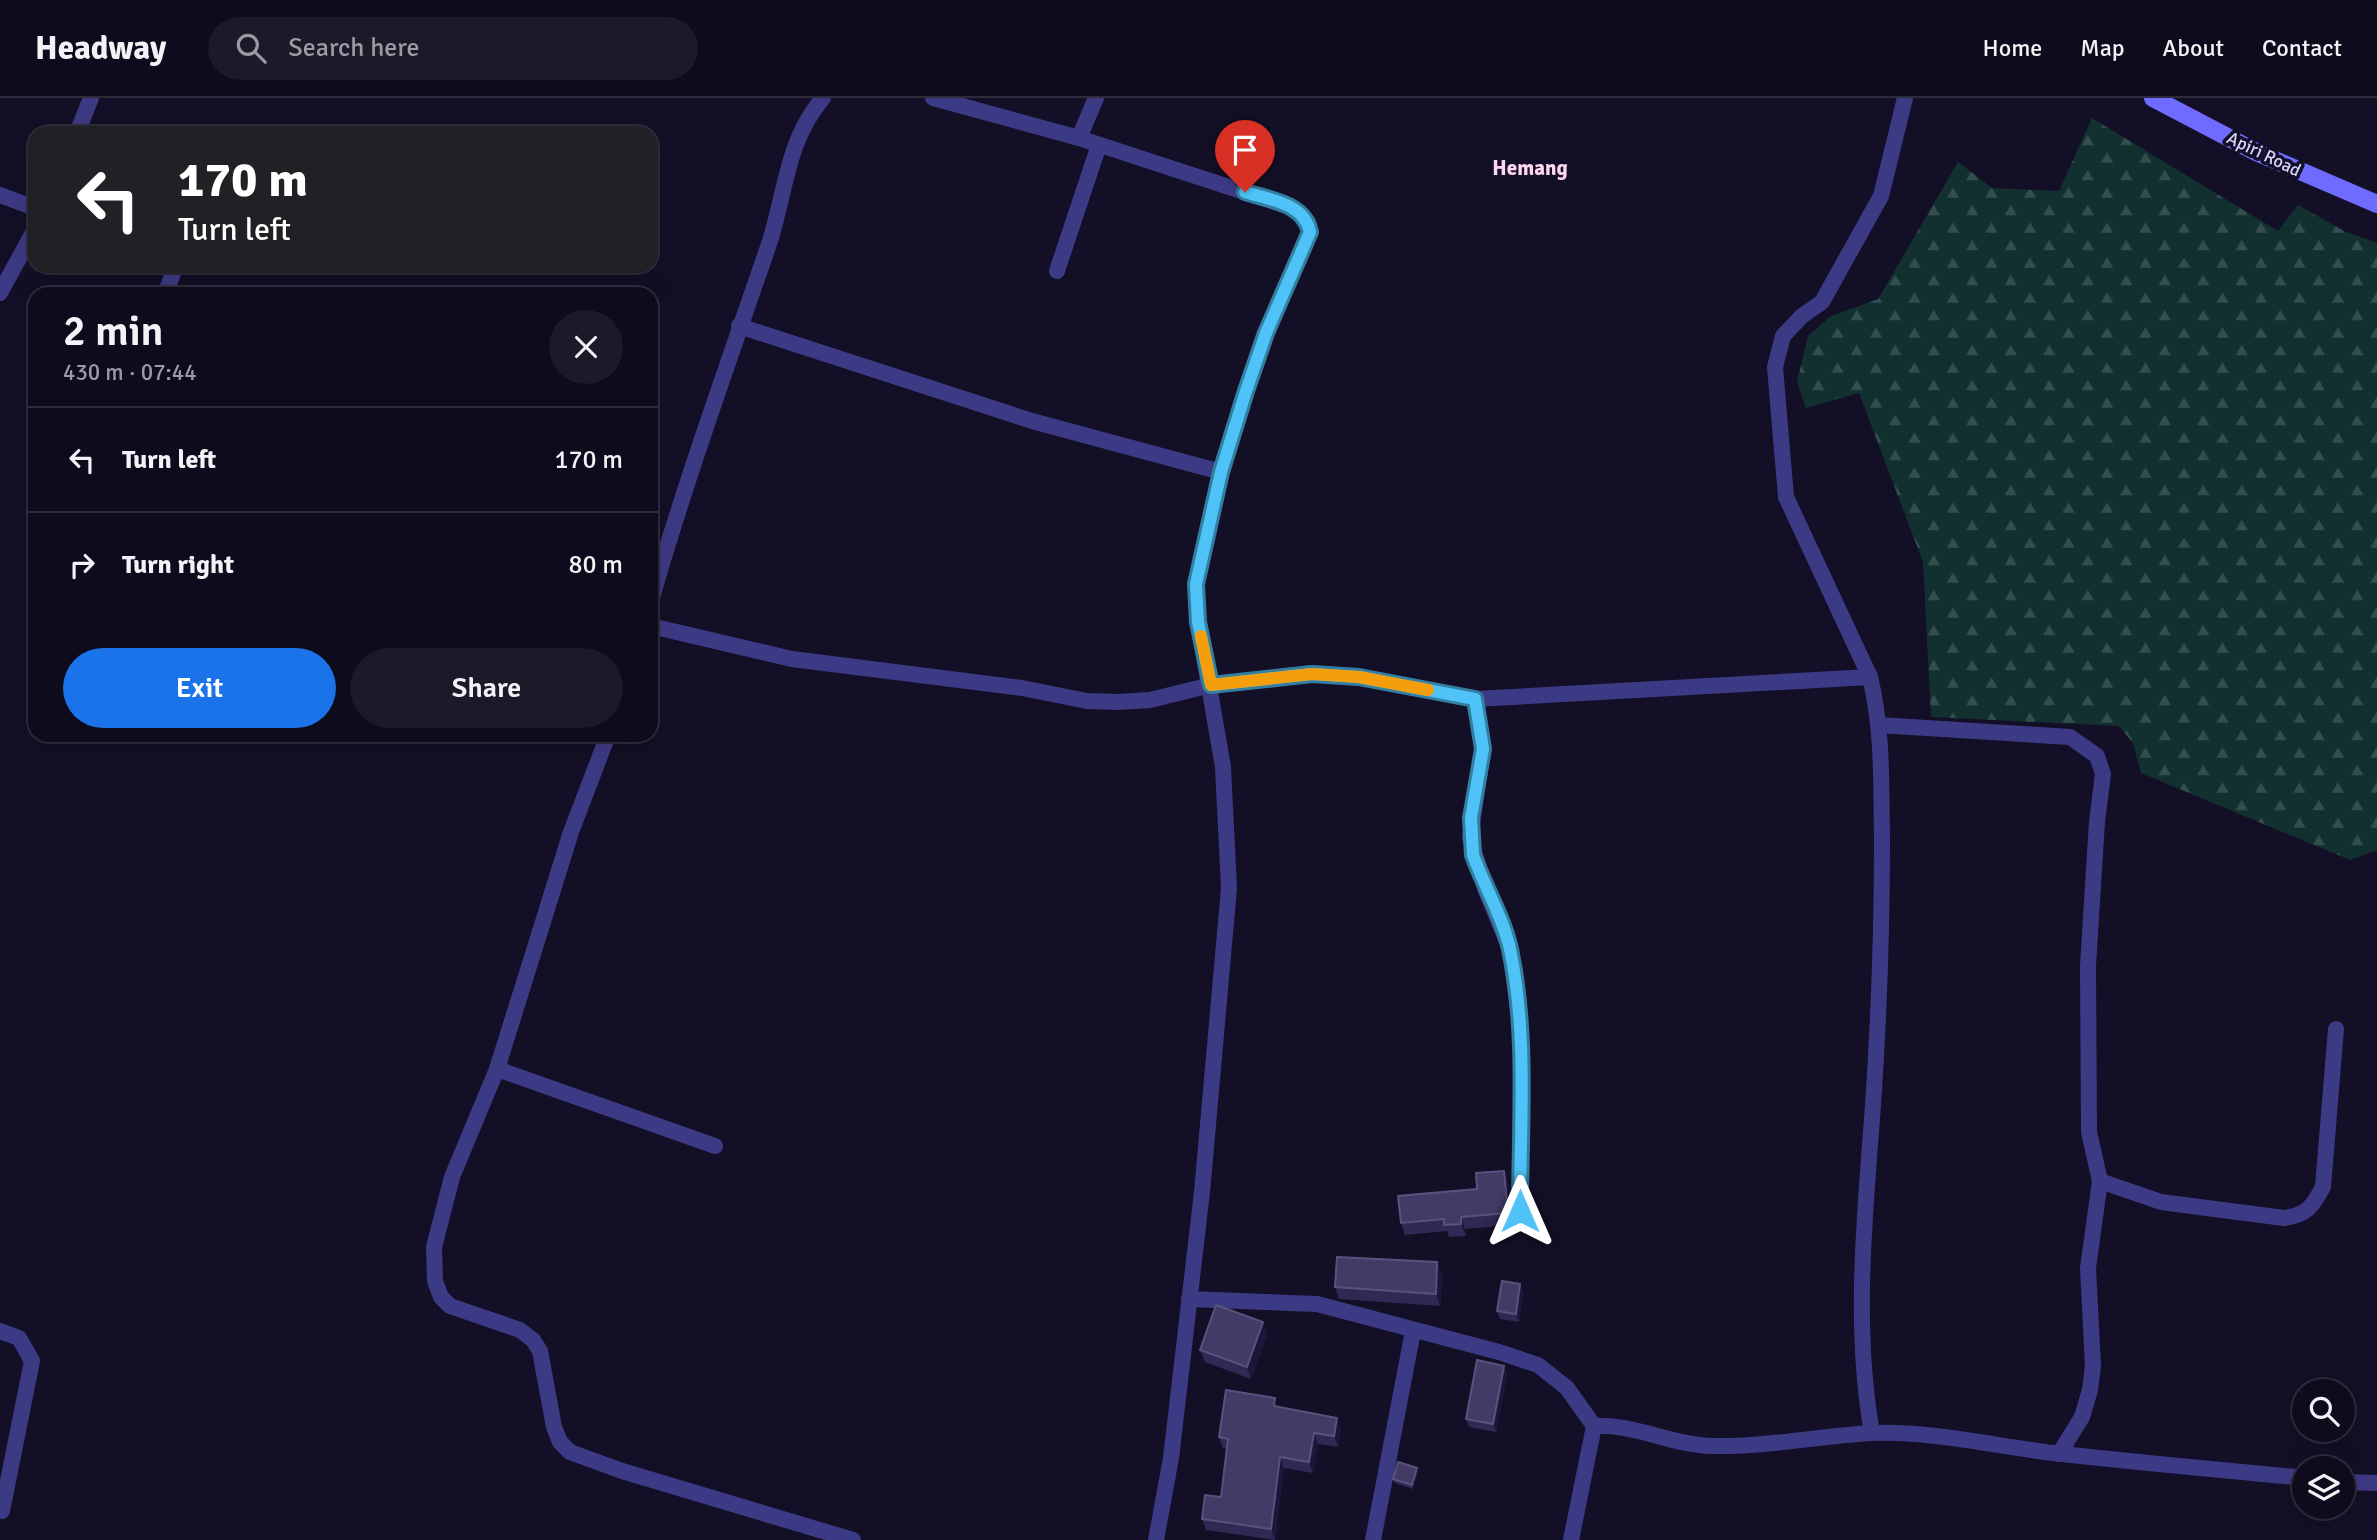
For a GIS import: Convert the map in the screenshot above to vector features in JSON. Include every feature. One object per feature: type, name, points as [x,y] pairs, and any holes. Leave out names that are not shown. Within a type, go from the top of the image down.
[{"type":"street","points":[[80,126],[91,98]]},
{"type":"street","points":[[658,579],[739,326],[771,236],[795,140],[823,98]]},
{"type":"street","points":[[933,98],[1080,138],[1293,208],[1308,222],[1308,239],[1266,333],[1221,472],[1196,584],[1198,622],[1223,766],[1229,888],[1204,1180],[1171,1458],[1156,1540]]},
{"type":"street","points":[[1080,138],[1096,98]]},
{"type":"street","points":[[1872,1433],[1864,1391],[1863,1245],[1881,960],[1879,725],[1870,677],[1786,496],[1775,367],[1783,336],[1802,316],[1822,302],[1881,195],[1905,98]]},
{"type":"street","name":"Apiri Road","points":[[2154,98],[2256,152],[2377,204]]},
{"type":"street","points":[[1057,271],[1099,145]]},
{"type":"street","points":[[0,195],[28,205]]},
{"type":"street","points":[[0,293],[28,242]]},
{"type":"street","points":[[739,326],[1019,417],[1221,472]]},
{"type":"street","points":[[658,628],[792,659],[1022,688],[1087,701],[1150,700],[1211,685],[1312,674],[1359,677],[1475,699],[1870,677]]},
{"type":"street","points":[[1475,699],[1483,749],[1470,838],[1473,855],[1510,949],[1517,1001],[1521,1033],[1520,1211]]},
{"type":"street","points":[[1879,725],[2070,737],[2097,756],[2103,775],[2097,822],[2088,966],[2089,1132],[2100,1181],[2088,1268],[2093,1366],[2090,1390],[2082,1417],[2059,1454]]},
{"type":"street","points":[[605,742],[571,832],[497,1069],[452,1177],[434,1247],[435,1281],[441,1297],[450,1306],[520,1330],[533,1340],[540,1351],[554,1427],[560,1443],[570,1452],[622,1471],[853,1540]]},
{"type":"street","points":[[2100,1181],[2161,1202],[2284,1218],[2301,1216],[2311,1209],[2323,1187],[2336,1029]]},
{"type":"street","points":[[497,1069],[715,1146]]},
{"type":"street","points":[[1189,1299],[1317,1304],[1499,1352],[1538,1365],[1567,1388],[1594,1426],[1571,1540]]},
{"type":"street","points":[[0,1331],[19,1338],[32,1361],[2,1511]]},
{"type":"street","points":[[1373,1540],[1413,1331]]},
{"type":"street","points":[[1594,1426],[1633,1429],[1684,1444],[1712,1446],[1783,1444],[1872,1433],[1967,1439],[2059,1454],[2292,1477]]},
{"type":"street","points":[[2355,1482],[2377,1483]]},
{"type":"green space","points":[[2092,118],[2278,231],[2298,205],[2344,231],[2377,243],[2377,850],[2350,860],[2141,773],[2133,743],[2119,726],[1931,717],[1923,562],[1859,393],[1806,408],[1797,382],[1808,336],[1831,316],[1878,299],[1958,162],[1992,188],[2059,191]]},
{"type":"building","points":[[1504,1171],[1508,1213],[1461,1217],[1461,1224],[1444,1225],[1444,1219],[1401,1223],[1398,1196],[1477,1189],[1476,1173]]},
{"type":"building","points":[[1337,1257],[1437,1262],[1436,1294],[1335,1287]]},
{"type":"building","points":[[1502,1281],[1520,1284],[1516,1314],[1497,1311]]},
{"type":"building","points":[[1216,1305],[1263,1322],[1247,1367],[1200,1350]]},
{"type":"building","points":[[1477,1360],[1504,1366],[1493,1424],[1466,1419]]},
{"type":"building","points":[[1226,1390],[1275,1398],[1274,1406],[1337,1418],[1334,1436],[1314,1433],[1309,1462],[1280,1457],[1271,1529],[1202,1519],[1205,1495],[1221,1497],[1228,1439],[1219,1437]]},
{"type":"building","points":[[1398,1462],[1417,1468],[1412,1485],[1393,1479]]},
{"type":"slow traffic","points":[[1201,636],[1211,685],[1312,674],[1359,677],[1428,690]]},
{"type":"district","name":"Hemang","points":[[1530,168]]},
{"type":"route","points":[[1245,192],[1293,208],[1308,222],[1310,232],[1266,333],[1246,391],[1221,472],[1196,584],[1198,622],[1211,685],[1312,674],[1359,677],[1475,699],[1483,749],[1470,838],[1473,855],[1510,949],[1517,1001],[1521,1033],[1520,1211]]}]
